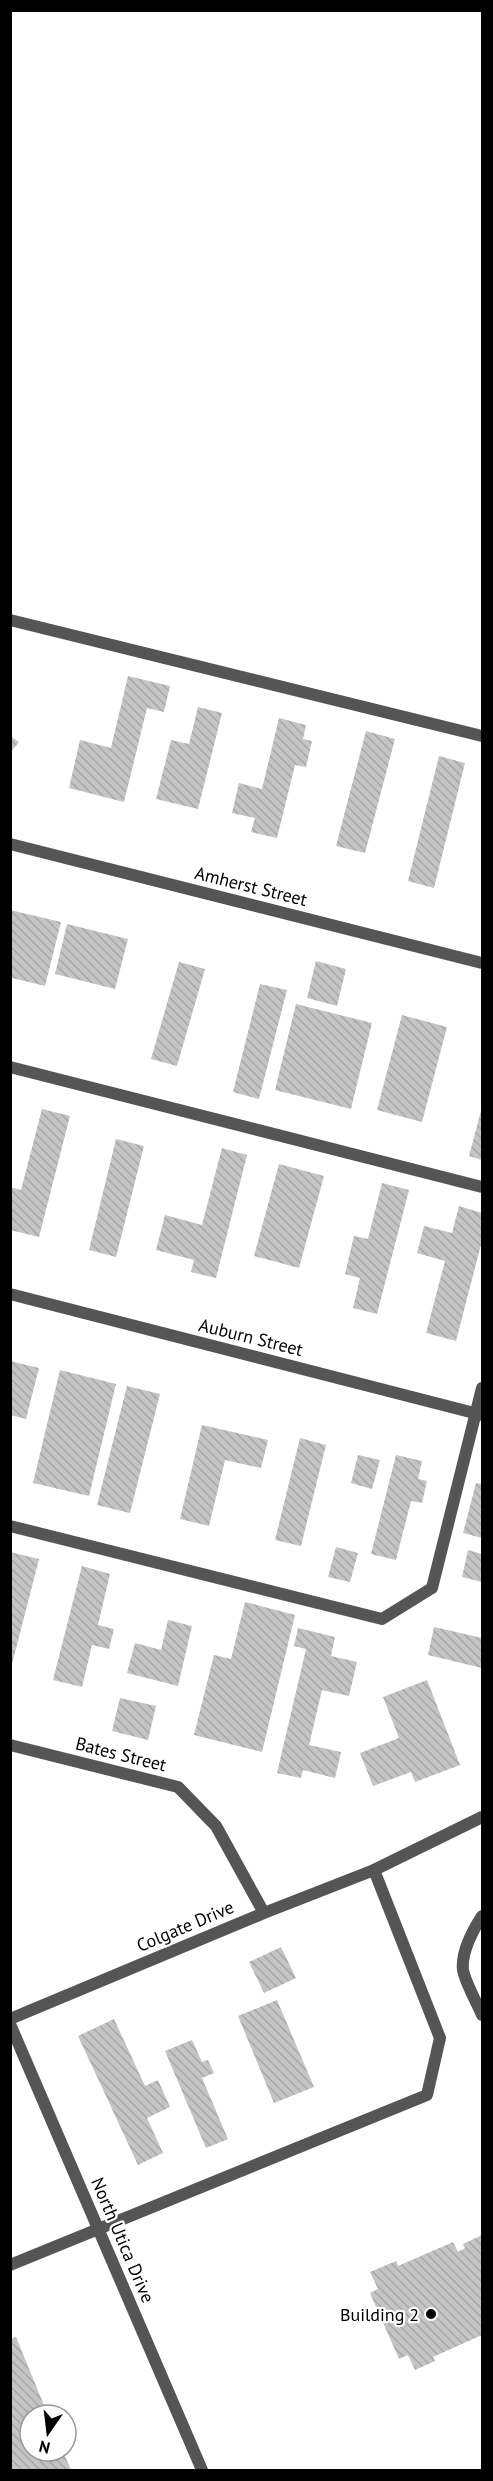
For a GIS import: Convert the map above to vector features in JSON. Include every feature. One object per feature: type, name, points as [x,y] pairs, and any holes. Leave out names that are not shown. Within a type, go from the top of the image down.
[{"type":"street","points":[[10,620],[483,736]]},
{"type":"street","name":"Amherst Street","points":[[10,844],[483,963]]},
{"type":"street","points":[[10,1067],[483,1187]]},
{"type":"street","name":"Auburn Street","points":[[10,1294],[479,1414]]},
{"type":"street","points":[[10,1527],[382,1619],[432,1588],[479,1414],[483,1388]]},
{"type":"street","name":"Bates Street","points":[[10,1745],[178,1787],[216,1826],[264,1913]]},
{"type":"street","name":"Colgate Drive","points":[[10,2019],[264,1913],[374,1870],[483,1817]]},
{"type":"street","points":[[10,2265],[426,2095],[440,2038],[374,1870]]},
{"type":"street","points":[[483,1916],[466,1949],[463,1970],[483,2015]]},
{"type":"street","name":"North Utica Drive","points":[[10,2024],[202,2470]]},
{"type":"building","points":[[128,676],[170,686],[164,712],[147,708],[124,802],[69,788],[80,740],[111,748]]},
{"type":"building","points":[[198,707],[222,713],[198,809],[156,799],[171,740],[189,744]]},
{"type":"building","points":[[279,718],[306,725],[303,739],[312,741],[306,767],[295,765],[277,838],[251,832],[255,818],[232,813],[239,783],[262,789]]},
{"type":"building","points":[[366,731],[395,739],[365,853],[336,846]]},
{"type":"building","points":[[10,736],[19,742],[10,753]]},
{"type":"building","points":[[439,756],[465,763],[434,888],[408,881]]},
{"type":"building","points":[[10,910],[61,922],[45,986],[12,978],[10,983]]},
{"type":"building","points":[[67,924],[128,939],[115,989],[55,974]]},
{"type":"building","points":[[316,961],[346,969],[337,1006],[307,998]]},
{"type":"building","points":[[179,962],[205,969],[177,1066],[151,1059]]},
{"type":"building","points":[[260,984],[287,990],[259,1099],[233,1092]]},
{"type":"building","points":[[296,1004],[372,1023],[351,1109],[275,1090]]},
{"type":"building","points":[[402,1015],[447,1027],[422,1122],[377,1110]]},
{"type":"building","points":[[482,1107],[482,1160],[469,1156]]},
{"type":"building","points":[[42,1109],[70,1116],[39,1237],[10,1230],[10,1187],[21,1190]]},
{"type":"building","points":[[116,1139],[144,1146],[116,1257],[89,1250]]},
{"type":"building","points":[[222,1148],[247,1155],[216,1278],[191,1272],[194,1260],[156,1250],[165,1215],[202,1225]]},
{"type":"building","points":[[279,1164],[324,1176],[299,1268],[254,1256]]},
{"type":"building","points":[[382,1183],[409,1190],[377,1314],[353,1308],[360,1278],[345,1274],[354,1236],[368,1239]]},
{"type":"building","points":[[459,1206],[482,1213],[482,1241],[456,1341],[426,1333],[445,1261],[417,1253],[424,1226],[452,1233]]},
{"type":"building","points":[[10,1361],[39,1368],[26,1419],[10,1415]]},
{"type":"building","points":[[60,1370],[116,1384],[89,1496],[33,1483]]},
{"type":"building","points":[[127,1386],[160,1394],[130,1513],[97,1505]]},
{"type":"building","points":[[202,1425],[268,1440],[261,1468],[225,1460],[209,1526],[180,1519]]},
{"type":"building","points":[[300,1438],[326,1445],[301,1546],[275,1540]]},
{"type":"building","points":[[358,1455],[380,1460],[372,1489],[351,1483]]},
{"type":"building","points":[[396,1455],[422,1461],[418,1479],[427,1481],[422,1503],[411,1501],[396,1560],[371,1554]]},
{"type":"building","points":[[476,1483],[482,1484],[482,1538],[463,1533]]},
{"type":"building","points":[[336,1547],[358,1553],[350,1582],[328,1577]]},
{"type":"building","points":[[468,1550],[482,1554],[482,1582],[462,1577]]},
{"type":"building","points":[[10,1552],[39,1559],[11,1668],[10,1668]]},
{"type":"building","points":[[82,1566],[110,1574],[98,1625],[114,1629],[109,1649],[92,1645],[82,1687],[53,1680]]},
{"type":"building","points":[[245,1602],[295,1615],[262,1752],[194,1735],[214,1655],[231,1659]]},
{"type":"building","points":[[168,1620],[192,1626],[178,1686],[127,1673],[135,1643],[161,1650]]},
{"type":"building","points":[[434,1627],[482,1638],[482,1668],[428,1655]]},
{"type":"building","points":[[298,1628],[335,1637],[331,1656],[357,1662],[349,1696],[322,1690],[309,1745],[341,1752],[335,1778],[303,1770],[301,1778],[277,1773],[306,1649],[294,1646]]},
{"type":"building","points":[[427,1680],[460,1765],[415,1782],[411,1772],[373,1786],[360,1753],[399,1738],[383,1697]]},
{"type":"building","points":[[120,1698],[156,1706],[148,1740],[112,1731]]},
{"type":"building","points":[[281,1947],[296,1978],[264,1993],[249,1962]]},
{"type":"building","points":[[277,2000],[314,2087],[274,2103],[238,2016]]},
{"type":"building","points":[[114,2019],[145,2086],[158,2080],[170,2107],[147,2118],[163,2153],[138,2165],[78,2036]]},
{"type":"building","points":[[192,2040],[202,2062],[208,2060],[214,2073],[202,2078],[228,2139],[206,2148],[165,2051]]},
{"type":"building","name":"Building 2","points":[[482,2235],[482,2335],[433,2357],[435,2361],[415,2370],[408,2355],[399,2359],[370,2293],[378,2289],[370,2272],[396,2261],[398,2266],[453,2242],[458,2252],[465,2248],[463,2244]]},
{"type":"building","points":[[16,2337],[43,2403],[18,2403],[18,2463],[68,2463],[71,2470],[10,2470],[10,2339]]},
{"type":"place","name":"Building 2","points":[[431,2314]]}]
